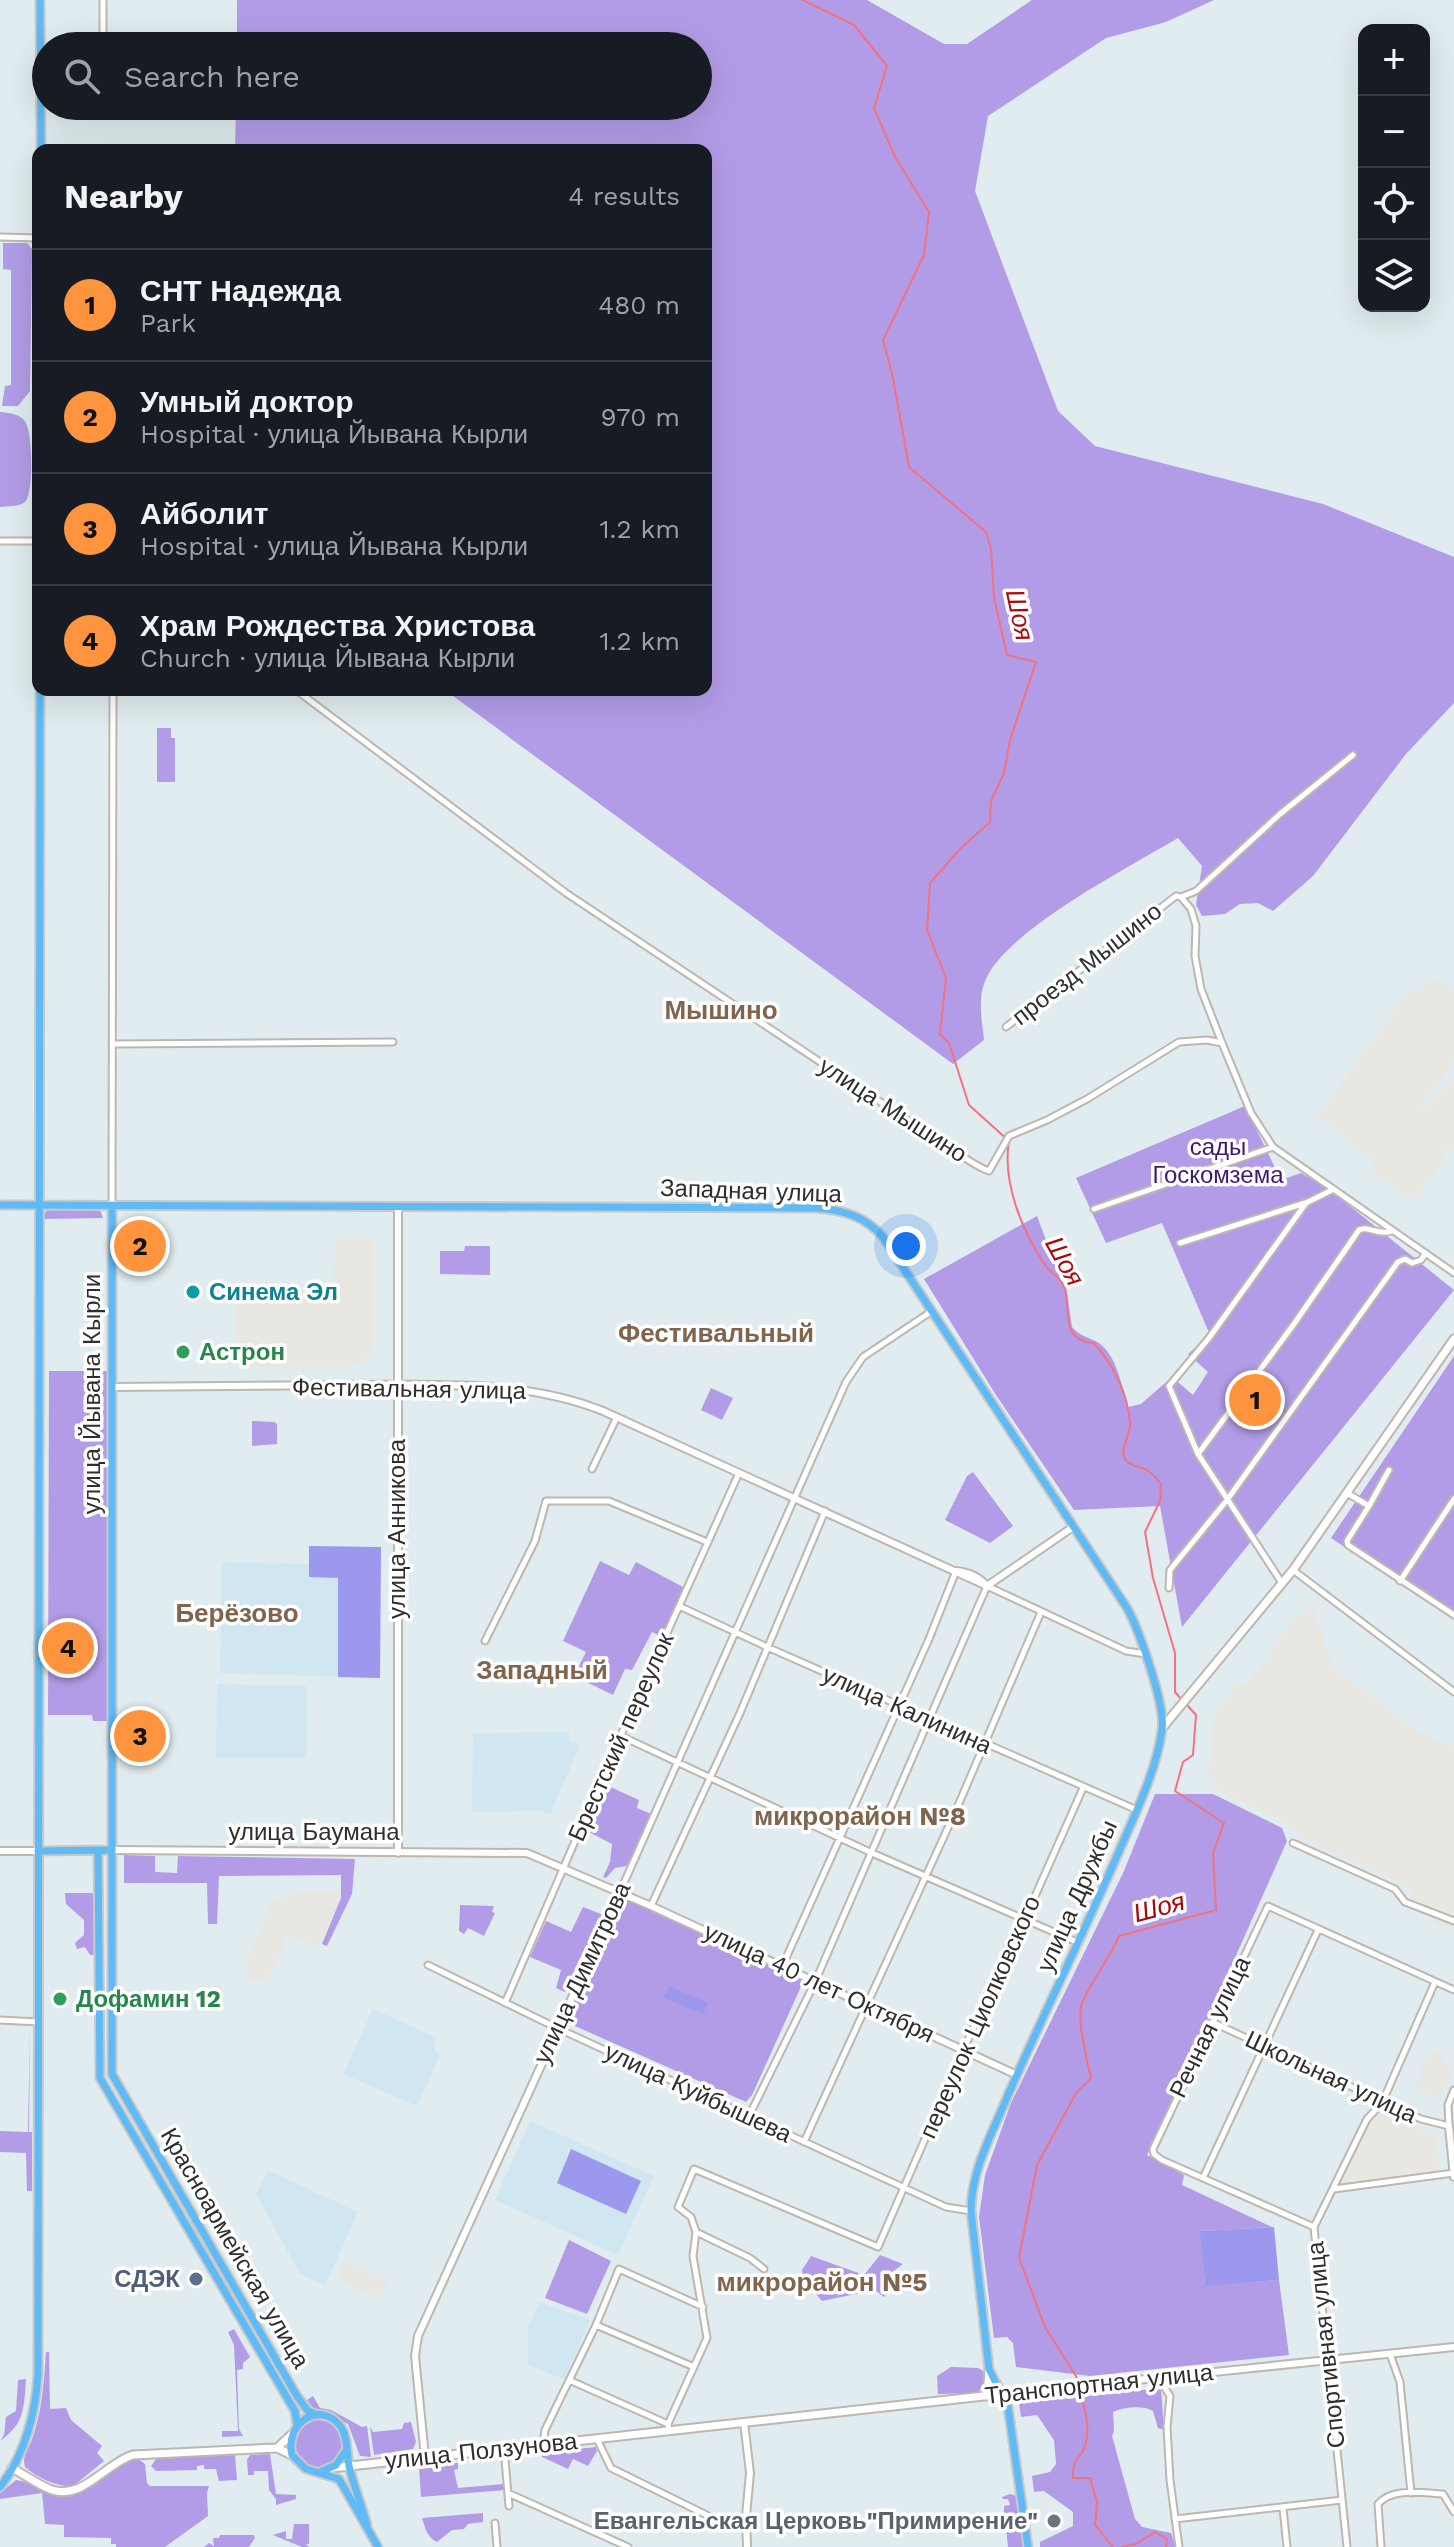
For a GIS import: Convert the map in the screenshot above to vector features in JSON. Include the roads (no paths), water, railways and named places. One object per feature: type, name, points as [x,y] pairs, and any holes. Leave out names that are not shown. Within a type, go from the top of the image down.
[{"type":"main road","points":[[40,0],[40,32]]},
{"type":"main road","points":[[41,120],[41,144]]},
{"type":"main road","points":[[0,2487],[12,2468],[29,2425],[38,2381],[40,696]]},
{"type":"main road","name":"Западная улица","points":[[0,1205],[837,1210],[858,1217],[876,1228],[891,1248],[1127,1608],[1146,1654],[1163,1727]]},
{"type":"main road","name":"улица Йывана Кырли","points":[[112,1205],[111,2070],[123,2095]]},
{"type":"main road","name":"улица Дружбы","points":[[1028,2547],[1010,2418],[989,2369],[971,2211],[972,2189],[980,2163],[1137,1810],[1163,1727],[1293,1570],[1454,1339]]},
{"type":"main road","points":[[98,1850],[99,2070],[112,2101],[123,2095]]},
{"type":"main road","name":"улица Баумана","points":[[38,1851],[111,1850]]},
{"type":"main road","points":[[99,1953],[111,1953]]},
{"type":"main road","name":"Красноармейская улица","points":[[123,2095],[297,2396],[308,2411],[318,2415]]},
{"type":"main road","name":"Красноармейская улица","points":[[112,2101],[295,2411],[297,2425]]},
{"type":"main road","points":[[171,2200],[181,2194]]},
{"type":"main road","points":[[187,2227],[197,2221]]},
{"type":"main road","points":[[987,2396],[989,2369]]},
{"type":"main road","name":"Транспортная улица","points":[[744,2422],[1002,2394]]},
{"type":"main road","points":[[277,2448],[306,2418],[318,2415],[329,2417],[341,2427],[348,2466],[367,2525]]},
{"type":"main road","name":"улица Ползунова","points":[[332,2468],[669,2427],[744,2422]]},
{"type":"main road","points":[[291,2435],[292,2455]]},
{"type":"main road","points":[[12,2468],[47,2488],[62,2492],[77,2489],[117,2461],[133,2455],[277,2448],[292,2455],[301,2467],[339,2479],[377,2547]]},
{"type":"main road","points":[[320,2472],[340,2461],[346,2448]]},
{"type":"main road","name":"улица Ползунова","points":[[346,2448],[365,2464]]},
{"type":"main road","name":"улица Ползунова","points":[[354,2483],[357,2471],[365,2464]]},
{"type":"street","points":[[103,0],[103,32]]},
{"type":"street","points":[[1,237],[32,238]]},
{"type":"street","points":[[0,541],[32,541]]},
{"type":"street","name":"улица Йывана Кырли","points":[[112,1205],[113,696]]},
{"type":"street","name":"улица Мышино","points":[[304,696],[566,893],[984,1170],[989,1171],[1015,1131],[1047,1120],[1087,1099],[1179,1042],[1207,1040],[1222,1043]]},
{"type":"street","points":[[1181,897],[1196,891],[1280,814],[1353,755]]},
{"type":"street","name":"проезд Мышино","points":[[1006,1027],[1170,899],[1181,897],[1191,909],[1196,926],[1195,956],[1201,989],[1222,1043]]},
{"type":"street","points":[[112,1044],[393,1042]]},
{"type":"street","points":[[1222,1043],[1251,1113],[1273,1147],[1454,1273]]},
{"type":"street","points":[[1094,1209],[1273,1147]]},
{"type":"street","points":[[1180,1243],[1306,1203],[1333,1190]]},
{"type":"street","points":[[1282,1583],[1198,1454],[1169,1386],[1209,1338],[1306,1203]]},
{"type":"street","name":"улица Анникова","points":[[398,1206],[398,1853]]},
{"type":"street","points":[[1198,1454],[1359,1230],[1366,1228],[1379,1234],[1393,1230]]},
{"type":"street","points":[[1169,1588],[1170,1570],[1227,1500],[1398,1262],[1405,1259],[1412,1263],[1421,1260],[1426,1253]]},
{"type":"street","name":"улица Димитрова","points":[[425,2457],[415,2356],[418,2336],[852,1372],[863,1357],[932,1311]]},
{"type":"street","name":"Фестивальная улица","points":[[113,1387],[397,1385],[505,1389],[563,1396],[617,1417],[956,1571],[965,1571],[982,1579],[987,1586],[1126,1651],[1146,1654]]},
{"type":"street","points":[[561,1405],[563,1396]]},
{"type":"street","points":[[592,1469],[617,1417]]},
{"type":"street","points":[[1389,1470],[1347,1541],[1348,1545],[1454,1615]]},
{"type":"street","name":"Брестский переулок","points":[[505,2003],[739,1473]]},
{"type":"street","points":[[1347,1493],[1369,1506]]},
{"type":"street","points":[[1400,1581],[1454,1499]]},
{"type":"street","points":[[485,1641],[535,1541],[546,1501],[609,1501],[707,1542]]},
{"type":"street","points":[[651,1906],[825,1511]]},
{"type":"street","points":[[749,2116],[815,1982],[987,1586],[1073,1527]]},
{"type":"street","points":[[1293,1570],[1454,1692]]},
{"type":"street","points":[[782,1967],[956,1571]]},
{"type":"street","name":"улица Калинина","points":[[679,1606],[1137,1810]]},
{"type":"street","points":[[804,2142],[1041,1612]]},
{"type":"street","points":[[621,1735],[872,1853],[1079,1943]]},
{"type":"street","name":"переулок Циолковского","points":[[696,2232],[691,2217],[678,2207],[694,2169],[878,2247],[1021,1918],[1028,1912],[1083,1788]]},
{"type":"street","points":[[1293,1843],[1395,1889],[1405,1902],[1454,1921]]},
{"type":"street","name":"улица Баумана","points":[[111,1850],[527,1853],[620,1892]]},
{"type":"street","name":"улица Баумана","points":[[0,1851],[38,1851]]},
{"type":"street","name":"улица 40 лет Октября","points":[[620,1892],[1017,2075]]},
{"type":"street","name":"Речная улица","points":[[1153,2149],[1268,1906],[1318,1930]]},
{"type":"street","points":[[1203,2178],[1318,1930],[1454,1990]]},
{"type":"street","name":"улица Куйбышева","points":[[428,1965],[557,2028],[946,2207],[971,2211]]},
{"type":"street","points":[[1314,2227],[1372,2112],[1382,2103],[1435,1982]]},
{"type":"street","points":[[0,2020],[39,2022]]},
{"type":"street","name":"Школьная улица","points":[[1212,2022],[1382,2103],[1421,2119],[1449,2126],[1454,2175]]},
{"type":"street","points":[[1449,2126],[1448,2105],[1454,2090]]},
{"type":"street","name":"Спортивная улица","points":[[1153,2149],[1162,2160],[1314,2227],[1347,2547]]},
{"type":"street","points":[[1334,2189],[1454,2175]]},
{"type":"street","points":[[569,2380],[669,2427],[707,2338],[693,2256],[696,2232],[750,2258],[764,2269]]},
{"type":"street","points":[[543,2444],[545,2430],[596,2325],[619,2269],[703,2307]]},
{"type":"street","points":[[596,2325],[694,2367]]},
{"type":"street","name":"Транспортная улица","points":[[1002,2394],[1454,2347]]},
{"type":"street","points":[[1390,2354],[1400,2382],[1411,2493]]},
{"type":"street","points":[[1158,2377],[1170,2396],[1167,2427],[1179,2547]]},
{"type":"street","points":[[744,2422],[750,2473],[747,2547]]},
{"type":"street","name":"улица Ползунова","points":[[597,2438],[611,2468],[731,2527]]},
{"type":"street","points":[[504,2448],[509,2506]]},
{"type":"street","points":[[508,2493],[628,2547]]},
{"type":"street","points":[[1381,2547],[1378,2504],[1388,2496],[1443,2494],[1454,2512]]},
{"type":"street","points":[[1175,2519],[1342,2500]]},
{"type":"street","points":[[1283,2508],[1287,2547]]},
{"type":"street","points":[[495,2523],[497,2547]]},
{"type":"waterway","name":"Шоя","points":[[803,0],[854,25],[887,66],[874,108],[895,157],[929,212],[924,255],[883,340],[909,467],[986,532],[991,549],[994,598],[1007,655],[1036,662],[1010,740],[1004,773],[991,801],[990,822],[960,849],[930,883],[927,930],[946,978],[940,1034],[949,1043],[969,1105],[1009,1141],[1008,1173],[1016,1206],[1037,1252],[1064,1285],[1071,1331],[1083,1341],[1094,1343],[1118,1380],[1130,1423],[1123,1451],[1125,1459],[1150,1472],[1161,1484],[1160,1501],[1145,1532],[1153,1578],[1175,1653],[1175,1692],[1182,1700]]},
{"type":"waterway","name":"Шоя","points":[[1078,2384],[1045,2327],[1019,2258],[1037,2165],[1076,2093],[1091,2078],[1080,2019],[1082,2003],[1090,1987],[1119,1936],[1216,1910],[1213,1853],[1224,1823],[1175,1791],[1183,1762],[1193,1755],[1196,1715],[1187,1705]]},
{"type":"waterway","name":"Шоя","points":[[1080,2390],[1087,2436],[1085,2447],[1074,2465],[1073,2478],[1090,2478],[1097,2502],[1095,2525],[1113,2547]]},
{"type":"waterway","name":"Шоя","points":[[1122,2547],[1136,2544],[1155,2532],[1167,2539],[1166,2547]]},
{"type":"place","name":"Умный доктор","points":[[140,1246]]},
{"type":"place","name":"Синема Эл","points":[[193,1292]]},
{"type":"place","name":"Астрон","points":[[183,1352]]},
{"type":"place","name":"СНТ Надежда","points":[[1255,1400]]},
{"type":"place","name":"Храм Рождества Христова","points":[[68,1648]]},
{"type":"place","name":"Айболит","points":[[140,1736]]},
{"type":"place","name":"Дофамин 12","points":[[60,1999]]},
{"type":"place","name":"СДЭК","points":[[196,2279]]},
{"type":"place","name":"Евангельская Церковь\"Примирение\"","points":[[1054,2521]]},
{"type":"district","name":"Мышино","points":[[721,1010]]},
{"type":"district","name":"Фестивальный","points":[[716,1333]]},
{"type":"district","name":"Берёзово","points":[[237,1613]]},
{"type":"district","name":"Западный","points":[[542,1670]]},
{"type":"district","name":"микрорайон №8","points":[[860,1816]]},
{"type":"district","name":"микрорайон №5","points":[[822,2282]]},
{"type":"park label","name":"сады Госкомзема","points":[[1218,1161]]}]
